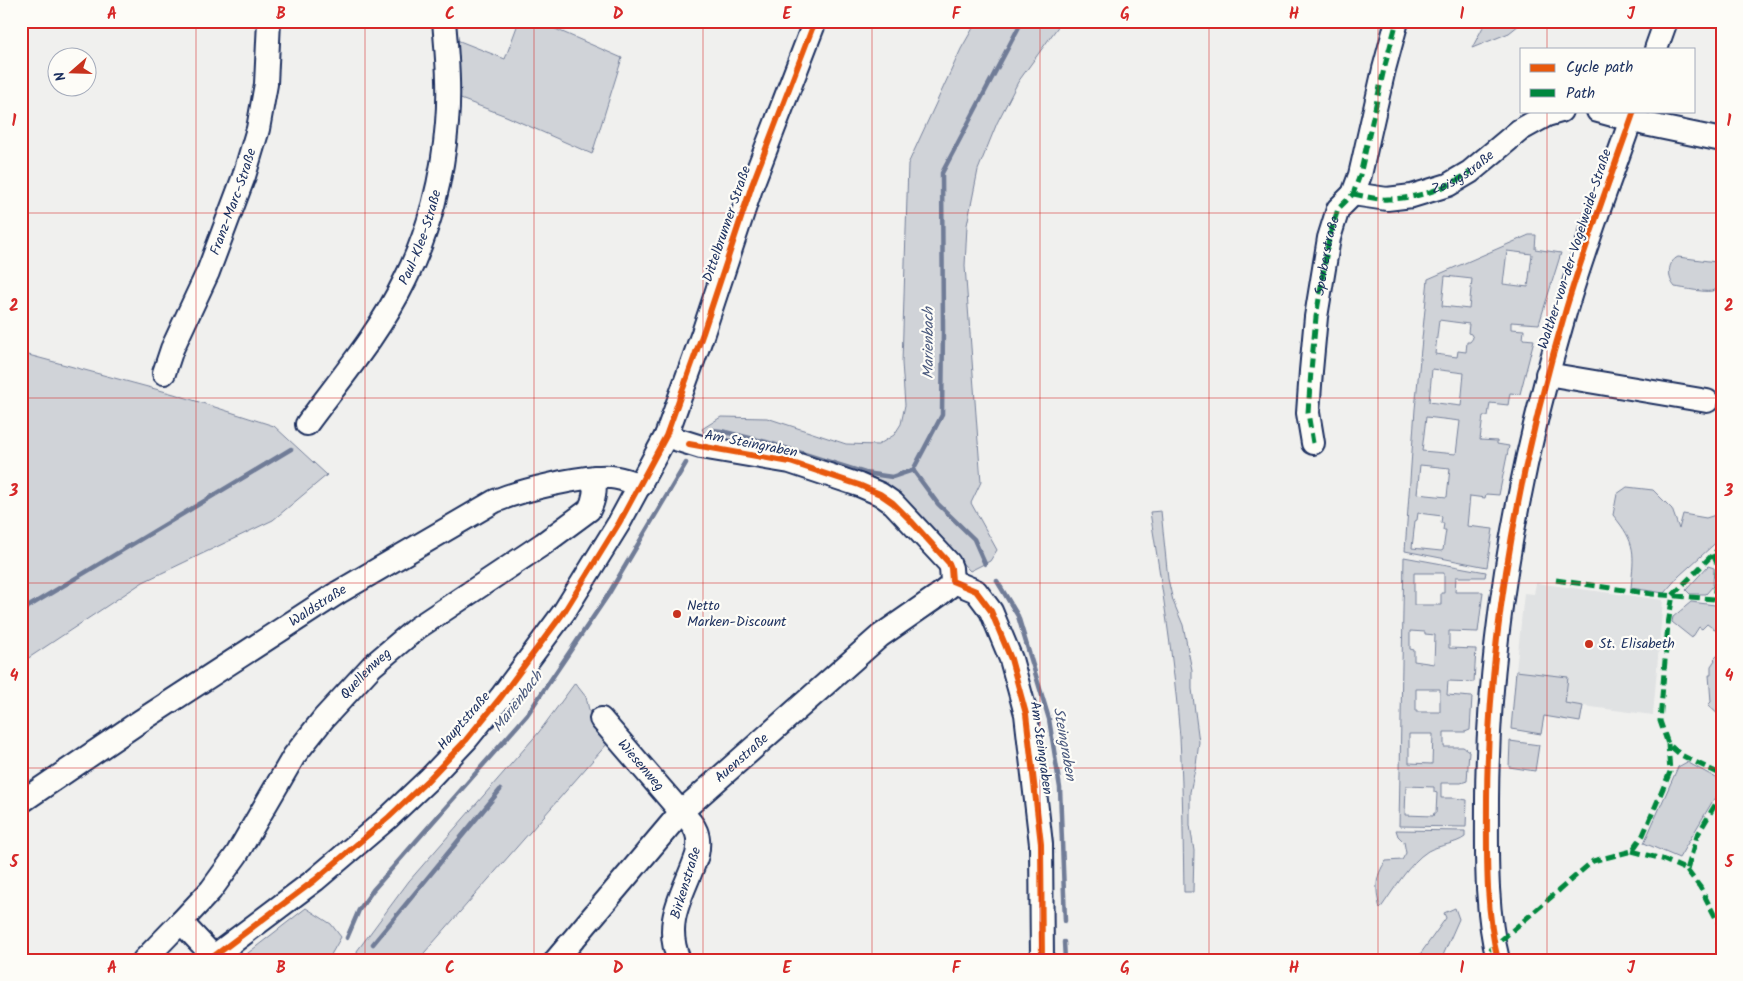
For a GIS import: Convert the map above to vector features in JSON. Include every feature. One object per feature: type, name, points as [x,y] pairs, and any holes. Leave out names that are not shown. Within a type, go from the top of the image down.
[{"type":"street","name":"Franz-Marc-Straße","points":[[164,372],[172,349],[208,272],[242,182],[258,129],[266,84],[269,21]]},
{"type":"street","name":"Paul-Klee-Straße","points":[[307,424],[366,345],[384,317],[405,280],[425,232],[440,174],[447,123],[447,58],[444,21]]},
{"type":"street","name":"Dittelbrunner Straße","points":[[666,436],[701,341],[752,185],[815,21]]},
{"type":"street","name":"Sperberstraße","points":[[1313,443],[1308,413],[1316,316],[1323,272],[1334,218],[1338,209],[1353,194],[1360,175],[1397,21]]},
{"type":"street","points":[[1656,48],[1666,21]]},
{"type":"street","name":"Zeisigstraße","points":[[1353,194],[1387,199],[1412,196],[1448,185],[1470,172],[1520,130],[1547,115],[1558,112]]},
{"type":"street","points":[[1605,112],[1632,116],[1722,140]]},
{"type":"street","name":"Walther-von-der-Vogelweide-Straße","points":[[1498,960],[1491,924],[1487,837],[1488,770],[1494,666],[1500,608],[1517,508],[1547,374],[1580,266],[1632,116]]},
{"type":"street","points":[[1547,374],[1707,401]]},
{"type":"street","name":"Hauptstraße","points":[[211,958],[315,880],[389,818],[466,740],[528,663],[564,612],[641,486],[666,436]]},
{"type":"street","name":"Am Steingraben","points":[[666,436],[701,447],[790,462],[880,494],[911,521],[949,563],[953,576],[952,581],[976,591],[991,611],[1011,659],[1026,714],[1041,844],[1042,960]]},
{"type":"street","name":"Waldstraße","points":[[21,802],[136,724],[339,592],[495,501],[508,495],[567,481],[594,477],[611,477],[641,486]]},
{"type":"street","name":"Quellenweg","points":[[144,960],[211,890],[237,854],[294,756],[324,718],[372,666],[417,628],[543,544],[589,510],[593,502],[595,490],[594,477]]},
{"type":"street","name":"Auenstraße","points":[[556,960],[681,812],[880,636],[939,596],[949,587],[952,581]]},
{"type":"street","name":"Wiesenweg","points":[[601,719],[681,812]]},
{"type":"street","name":"Birkenstraße","points":[[679,960],[674,946],[673,918],[676,905],[694,865],[699,847],[693,822],[681,812]]},
{"type":"street","points":[[181,922],[211,958]]},
{"type":"shaded area","points":[[519,21],[537,21],[622,58],[592,154],[506,116],[458,98],[457,40],[505,59]]},
{"type":"shaded area","points":[[977,21],[1062,21],[1018,82],[997,123],[978,170],[967,225],[965,266],[981,482],[971,503],[997,550],[990,561],[970,571],[907,506],[708,439],[702,429],[721,417],[767,418],[846,444],[878,445],[894,435],[901,424],[905,405],[902,363],[908,164],[961,49]]},
{"type":"shaded area","points":[[1489,21],[1524,21],[1509,33],[1472,48],[1483,27]]},
{"type":"shaded area","points":[[1529,235],[1536,235],[1535,249],[1561,253],[1539,324],[1511,322],[1511,329],[1524,330],[1523,339],[1534,340],[1520,394],[1510,393],[1508,405],[1490,403],[1488,416],[1483,416],[1480,440],[1497,441],[1497,444],[1509,446],[1499,495],[1486,494],[1485,498],[1470,496],[1467,526],[1493,529],[1487,567],[1405,551],[1415,409],[1428,279]],"holes":[[[1507,251],[1532,254],[1528,287],[1503,284]],[[1445,276],[1472,279],[1469,309],[1442,306]],[[1439,320],[1469,324],[1468,333],[1473,338],[1470,342],[1467,342],[1466,352],[1458,351],[1457,357],[1435,354]],[[1432,369],[1464,373],[1461,406],[1429,402]],[[1426,417],[1460,421],[1456,454],[1422,451]],[[1420,465],[1450,468],[1447,497],[1417,494]],[[1418,513],[1442,516],[1441,523],[1444,523],[1443,530],[1446,530],[1443,550],[1412,548],[1415,521],[1417,520]]]},
{"type":"shaded area","points":[[1678,257],[1716,262],[1721,271],[1717,288],[1707,291],[1675,287],[1669,270],[1674,259]]},
{"type":"shaded area","points":[[21,353],[174,394],[274,426],[327,475],[273,520],[143,582],[21,663]]},
{"type":"shaded area","points":[[1627,487],[1653,490],[1672,509],[1679,529],[1683,514],[1706,518],[1722,513],[1722,537],[1679,576],[1664,593],[1631,588],[1632,549],[1621,525],[1613,515],[1617,494]]},
{"type":"shaded area","points":[[1161,511],[1168,579],[1173,601],[1183,625],[1192,670],[1192,689],[1199,742],[1190,792],[1190,825],[1194,851],[1193,892],[1184,892],[1180,737],[1167,624],[1150,512]]},
{"type":"shaded area","points":[[1404,557],[1486,572],[1485,577],[1456,577],[1455,592],[1483,592],[1478,632],[1449,631],[1449,648],[1476,649],[1474,682],[1448,681],[1447,695],[1472,697],[1470,730],[1465,732],[1444,732],[1444,747],[1463,747],[1469,751],[1467,781],[1461,783],[1441,783],[1441,798],[1467,800],[1466,827],[1399,826]],"holes":[[[1414,573],[1444,573],[1444,593],[1441,593],[1441,605],[1414,605]],[[1410,631],[1435,635],[1434,664],[1414,661],[1414,650],[1410,649]],[[1416,689],[1440,689],[1440,712],[1416,712]],[[1409,734],[1433,734],[1432,764],[1409,763]],[[1406,786],[1434,787],[1434,792],[1437,793],[1436,813],[1433,816],[1405,815]]]},
{"type":"shaded area","points":[[1708,566],[1714,568],[1713,586],[1706,594],[1690,594],[1686,590]]},
{"type":"shaded area","name":"St. Elisabeth","points":[[1536,583],[1663,600],[1653,715],[1583,706],[1580,722],[1512,711],[1524,593],[1534,594]]},
{"type":"shaded area","points":[[1691,602],[1715,605],[1722,610],[1722,637],[1707,624],[1702,629],[1699,627],[1692,638],[1672,622],[1673,617]]},
{"type":"shaded area","points":[[1722,651],[1722,718],[1708,705],[1711,702],[1709,675],[1711,675],[1711,666],[1714,659]]},
{"type":"shaded area","points":[[1516,671],[1568,677],[1565,703],[1583,706],[1580,722],[1544,716],[1541,734],[1511,729]]},
{"type":"shaded area","points":[[575,683],[586,697],[592,723],[607,744],[418,960],[380,960],[374,954],[367,959],[359,960],[357,951],[409,881],[539,732]]},
{"type":"shaded area","points":[[1510,741],[1539,745],[1535,771],[1509,767]]},
{"type":"shaded area","points":[[1687,762],[1718,779],[1721,787],[1679,858],[1644,843],[1678,767]]},
{"type":"shaded area","points":[[1396,830],[1465,831],[1465,837],[1432,849],[1421,856],[1402,878],[1380,909],[1377,890],[1379,873],[1386,861],[1402,860],[1406,853],[1404,842],[1398,836]]},
{"type":"shaded area","points":[[306,908],[331,924],[341,937],[328,960],[239,960]]},
{"type":"shaded area","points":[[1455,908],[1459,919],[1441,960],[1416,960],[1446,918],[1444,913]]},
{"type":"waterway","name":"Marienbach","points":[[712,430],[766,442],[865,473],[892,477],[913,470],[942,415],[942,173],[1022,21]]},
{"type":"waterway","points":[[21,611],[291,449]]},
{"type":"waterway","name":"Marienbach","points":[[347,938],[359,910],[373,890],[527,715],[608,595],[686,463]]},
{"type":"waterway","name":"Steingraben","points":[[913,470],[938,504],[974,539],[985,564]]},
{"type":"waterway","name":"Steingraben","points":[[997,581],[1018,616],[1049,719],[1060,788],[1065,921]]},
{"type":"waterway","points":[[373,944],[500,790]]},
{"type":"waterway","name":"Steingraben","points":[[1064,942],[1065,960]]},
{"type":"marked path","points":[[1313,443],[1308,413],[1311,371],[1316,317],[1329,238],[1338,209],[1353,194],[1360,175],[1397,21]]},
{"type":"marked path","points":[[1353,194],[1384,199],[1410,197],[1442,188],[1470,172]]},
{"type":"marked path","points":[[1722,545],[1673,595],[1668,624],[1660,721],[1668,744],[1681,755],[1722,775]]},
{"type":"marked path","points":[[1713,554],[1718,566],[1714,599]]},
{"type":"marked path","points":[[1556,580],[1652,594],[1714,599],[1722,604]]},
{"type":"marked path","points":[[1478,960],[1593,861],[1632,851],[1643,835],[1670,772],[1668,744]]},
{"type":"marked path","points":[[1632,851],[1662,859],[1687,870],[1697,836],[1722,793]]},
{"type":"marked path","points":[[1687,870],[1700,887],[1722,930]]},
{"type":"cycle path","points":[[209,960],[315,880],[389,817],[429,779],[466,740],[501,697],[564,612],[619,523],[666,436],[703,333],[752,185],[815,21]]},
{"type":"cycle path","points":[[1498,960],[1489,900],[1487,799],[1493,675],[1509,551],[1534,429],[1566,309],[1590,234],[1634,112]]},
{"type":"cycle path","points":[[689,444],[790,462],[880,494],[893,503],[949,563],[952,581],[976,591],[991,611],[1011,659],[1026,714],[1041,844],[1042,960]]},
{"type":"place","name":"Netto Marken-Discount","points":[[677,614]]},
{"type":"place","name":"St. Elisabeth","points":[[1589,644]]}]
